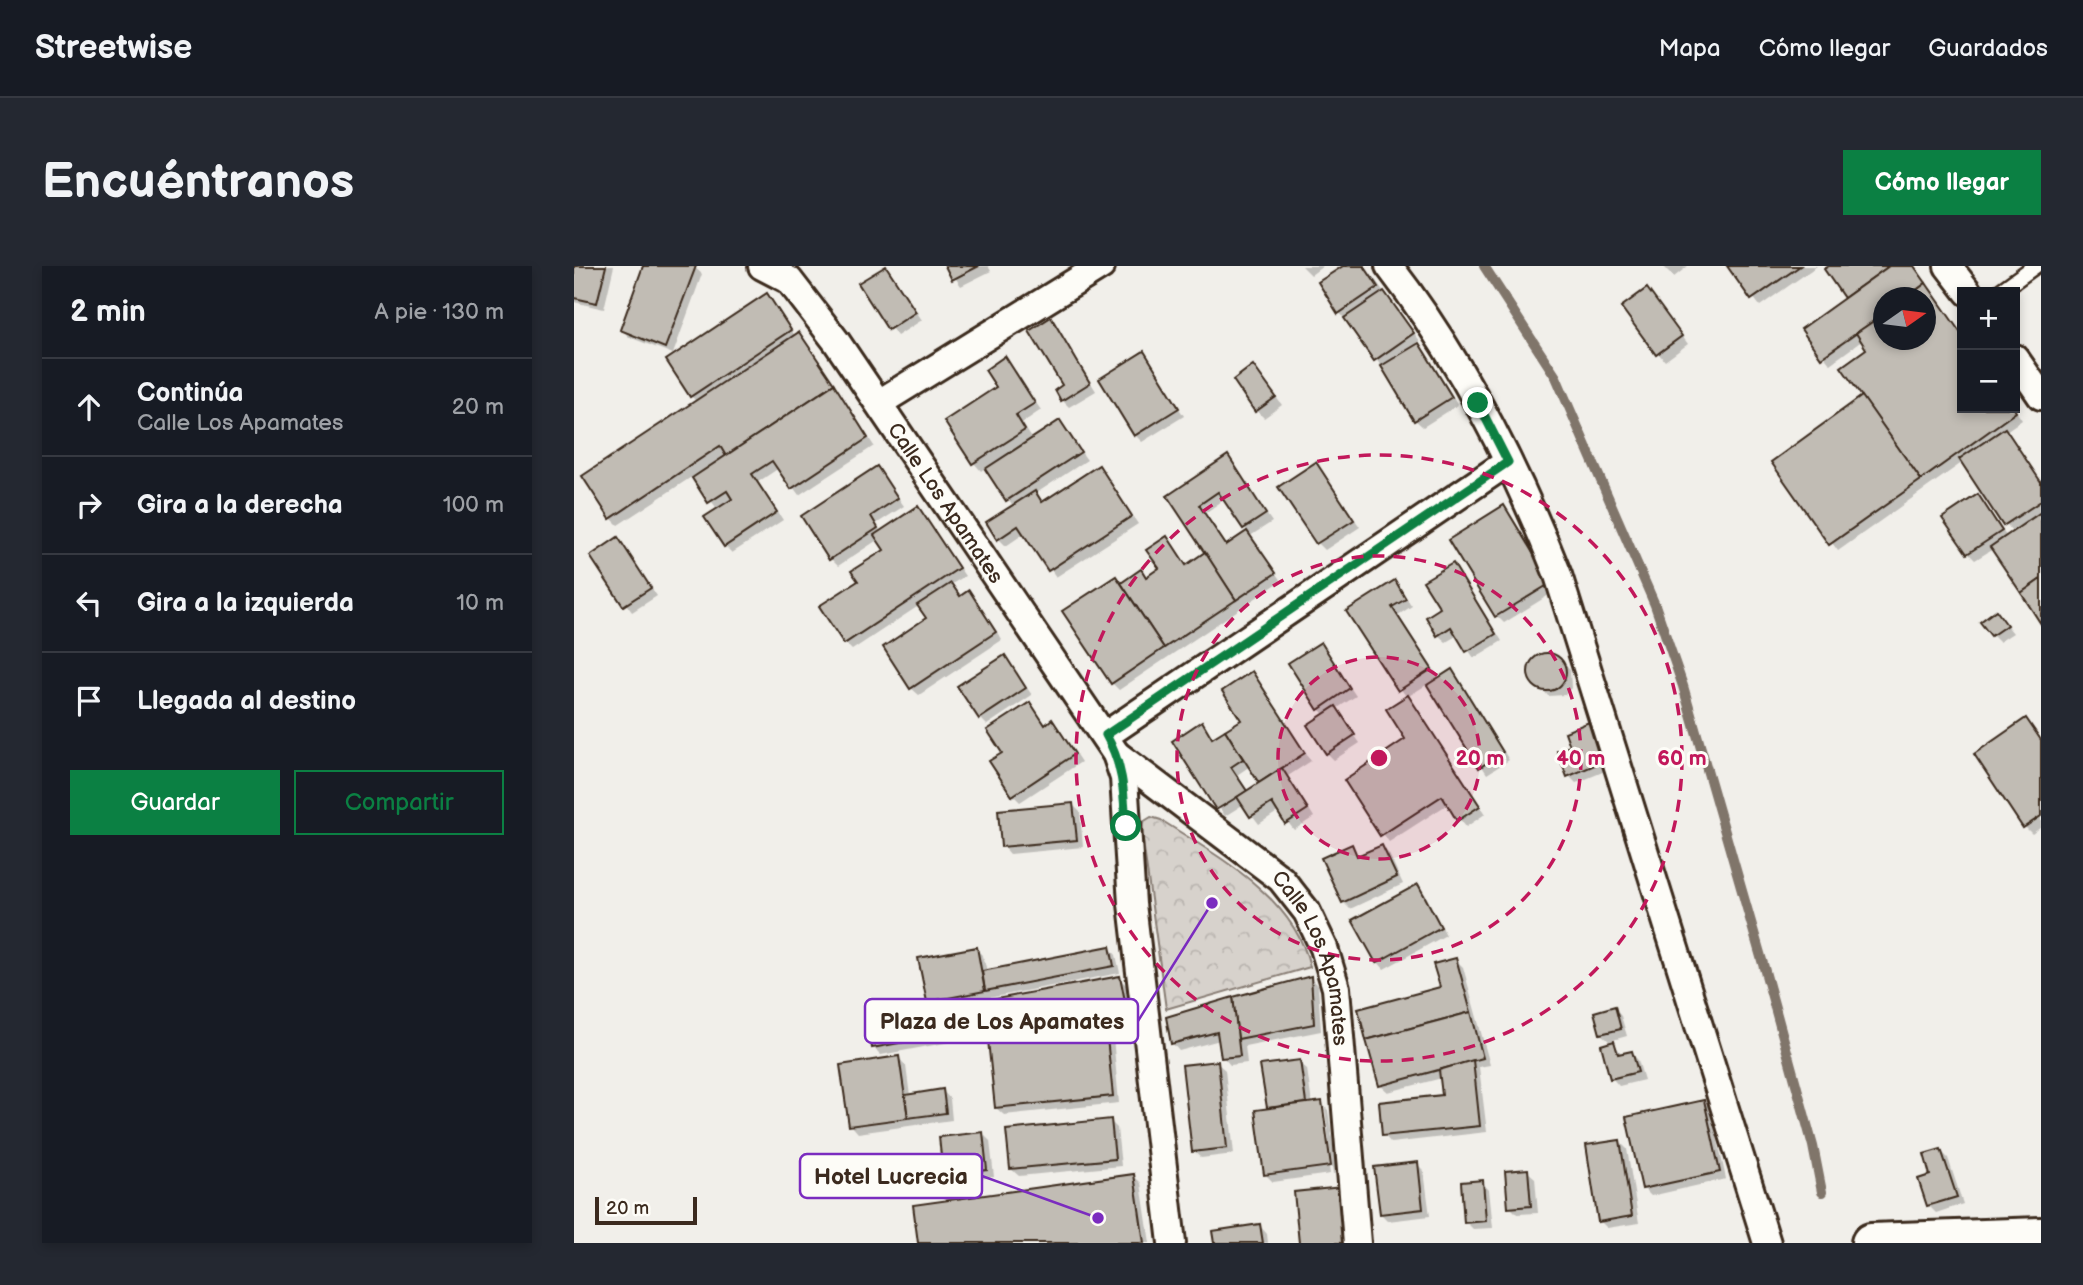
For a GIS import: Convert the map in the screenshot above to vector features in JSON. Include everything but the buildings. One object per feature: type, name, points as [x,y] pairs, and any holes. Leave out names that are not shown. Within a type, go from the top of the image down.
[{"type":"highway","points":[[1871,1243],[2041,1237]]},
{"type":"street","name":"Calle Los Apamates","points":[[762,266],[789,280],[879,403],[1111,744],[1124,778],[1132,904],[1172,1243]]},
{"type":"street","points":[[879,403],[1101,266]]},
{"type":"street","points":[[1389,266],[1438,336],[1508,462],[1534,515],[1574,620],[1767,1243]]},
{"type":"street","points":[[1948,266],[1964,287]]},
{"type":"street","points":[[2020,365],[2041,396]]},
{"type":"street","points":[[1111,744],[1508,462]]},
{"type":"street","name":"Calle Los Apamates","points":[[1111,744],[1281,879],[1307,912],[1324,948],[1336,988],[1357,1243]]},
{"type":"lane","points":[[2006,287],[2035,266]]},
{"type":"green space","points":[[1151,817],[1161,820],[1206,848],[1271,899],[1302,942],[1310,967],[1166,1009],[1142,834],[1143,822]]},
{"type":"waterway","points":[[1484,266],[1556,377],[1655,605],[1683,686],[1763,964],[1813,1146],[1822,1192]]},
{"type":"place","name":"Plaza de Los Apamates","points":[[1212,903]]},
{"type":"place","name":"Hotel Lucrecia","points":[[1098,1218]]},
{"type":"route","points":[[1126,826],[1124,778],[1106,735],[1508,462],[1478,403]]}]
